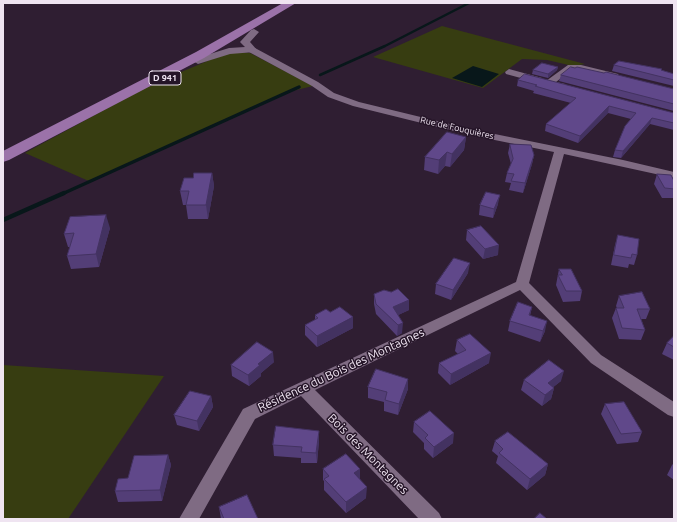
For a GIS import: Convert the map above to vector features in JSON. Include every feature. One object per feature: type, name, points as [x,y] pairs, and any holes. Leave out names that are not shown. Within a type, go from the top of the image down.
[{"type":"main road","name":"D 941","points":[[3,158],[96,108],[200,55],[291,3]]},
{"type":"main road","name":"D 941","points":[[21,148],[104,109],[254,32],[305,3]]},
{"type":"street","points":[[252,50],[244,42],[254,32]]},
{"type":"street","points":[[198,61],[229,51],[252,50]]},
{"type":"street","name":"Rue de Fouquières","points":[[252,50],[315,84],[331,95],[356,104],[470,132],[623,163],[674,175]]},
{"type":"street","points":[[548,82],[568,68],[581,68],[628,79]]},
{"type":"street","points":[[510,72],[572,89]]},
{"type":"street","points":[[560,151],[522,284],[596,359],[674,410]]},
{"type":"street","name":"Résidence du Bois des Montagnes","points":[[189,519],[249,414],[522,284]]},
{"type":"street","name":"Bois des Montagnes","points":[[304,389],[432,519]]},
{"type":"green space","points":[[442,26],[585,64],[573,66],[547,60],[522,59],[483,88],[373,57]]},
{"type":"green space","points":[[227,53],[250,53],[313,86],[288,92],[91,182],[25,153],[152,84]]},
{"type":"green space","points":[[3,365],[164,376],[68,519],[3,519]]},
{"type":"shaded area","points":[[473,66],[499,74],[482,87],[452,78]]},
{"type":"building","points":[[619,61],[662,69],[661,70],[674,74],[674,80],[614,65]]},
{"type":"building","points":[[542,63],[558,67],[548,74],[533,70]]},
{"type":"building","points":[[571,67],[604,73],[606,72],[674,89],[674,104],[561,75]]},
{"type":"building","points":[[525,74],[674,113],[674,123],[652,118],[623,151],[615,150],[625,126],[636,113],[609,106],[580,136],[546,124],[576,98],[518,80]]},
{"type":"building","points":[[447,132],[466,137],[452,154],[447,152],[439,160],[425,157]]},
{"type":"building","points":[[510,144],[531,145],[534,155],[525,183],[511,181],[514,174],[507,173],[513,159]]},
{"type":"building","points":[[194,173],[212,173],[206,205],[186,205],[189,191],[180,191],[184,178],[193,178]]},
{"type":"building","points":[[657,174],[671,175],[674,181],[674,189],[665,188]]},
{"type":"building","points":[[486,192],[500,195],[494,209],[480,205]]},
{"type":"building","points":[[106,215],[96,254],[67,256],[74,233],[64,234],[70,217]]},
{"type":"building","points":[[481,226],[499,245],[485,249],[467,230]]},
{"type":"building","points":[[618,235],[639,239],[637,255],[632,254],[631,258],[614,255]]},
{"type":"building","points":[[454,258],[470,263],[453,290],[436,284]]},
{"type":"building","points":[[559,269],[571,269],[582,291],[566,291],[558,275],[562,275]]},
{"type":"building","points":[[398,289],[409,300],[393,307],[403,323],[398,325],[376,304],[374,294],[384,290],[391,292]]},
{"type":"building","points":[[642,292],[650,309],[637,309],[645,330],[622,328],[616,308],[624,308],[619,296]]},
{"type":"building","points":[[518,302],[532,307],[529,315],[547,321],[543,331],[510,321]]},
{"type":"building","points":[[340,307],[353,317],[317,336],[305,325],[318,318],[315,315],[326,309],[330,312]]},
{"type":"building","points":[[470,334],[491,353],[451,374],[439,363],[466,350],[457,340]]},
{"type":"building","points":[[674,336],[674,347],[667,343]]},
{"type":"building","points":[[257,342],[273,352],[258,364],[260,365],[248,375],[231,365]]},
{"type":"building","points":[[549,360],[564,371],[548,383],[554,388],[545,395],[524,380]]},
{"type":"building","points":[[376,369],[408,379],[399,404],[385,400],[387,392],[368,387]]},
{"type":"building","points":[[190,391],[211,396],[197,421],[174,415]]},
{"type":"building","points":[[624,402],[642,432],[621,434],[605,404]]},
{"type":"building","points":[[430,411],[454,433],[434,447],[425,438],[428,435],[414,422]]},
{"type":"building","points":[[276,426],[319,431],[316,453],[301,452],[302,447],[273,445]]},
{"type":"building","points":[[508,432],[548,464],[530,479],[499,453],[503,449],[495,441]]},
{"type":"building","points":[[346,454],[360,469],[354,473],[367,487],[346,502],[324,479],[329,476],[323,469]]},
{"type":"building","points":[[168,455],[160,490],[115,491],[118,479],[128,478],[134,456]]},
{"type":"building","points":[[247,495],[258,519],[224,519],[219,507]]},
{"type":"building","points":[[540,513],[547,519],[534,519]]},
{"type":"waterway","points":[[320,75],[385,46],[469,3]]},
{"type":"waterway","points":[[62,194],[299,87]]},
{"type":"waterway","points":[[3,220],[64,193]]}]
